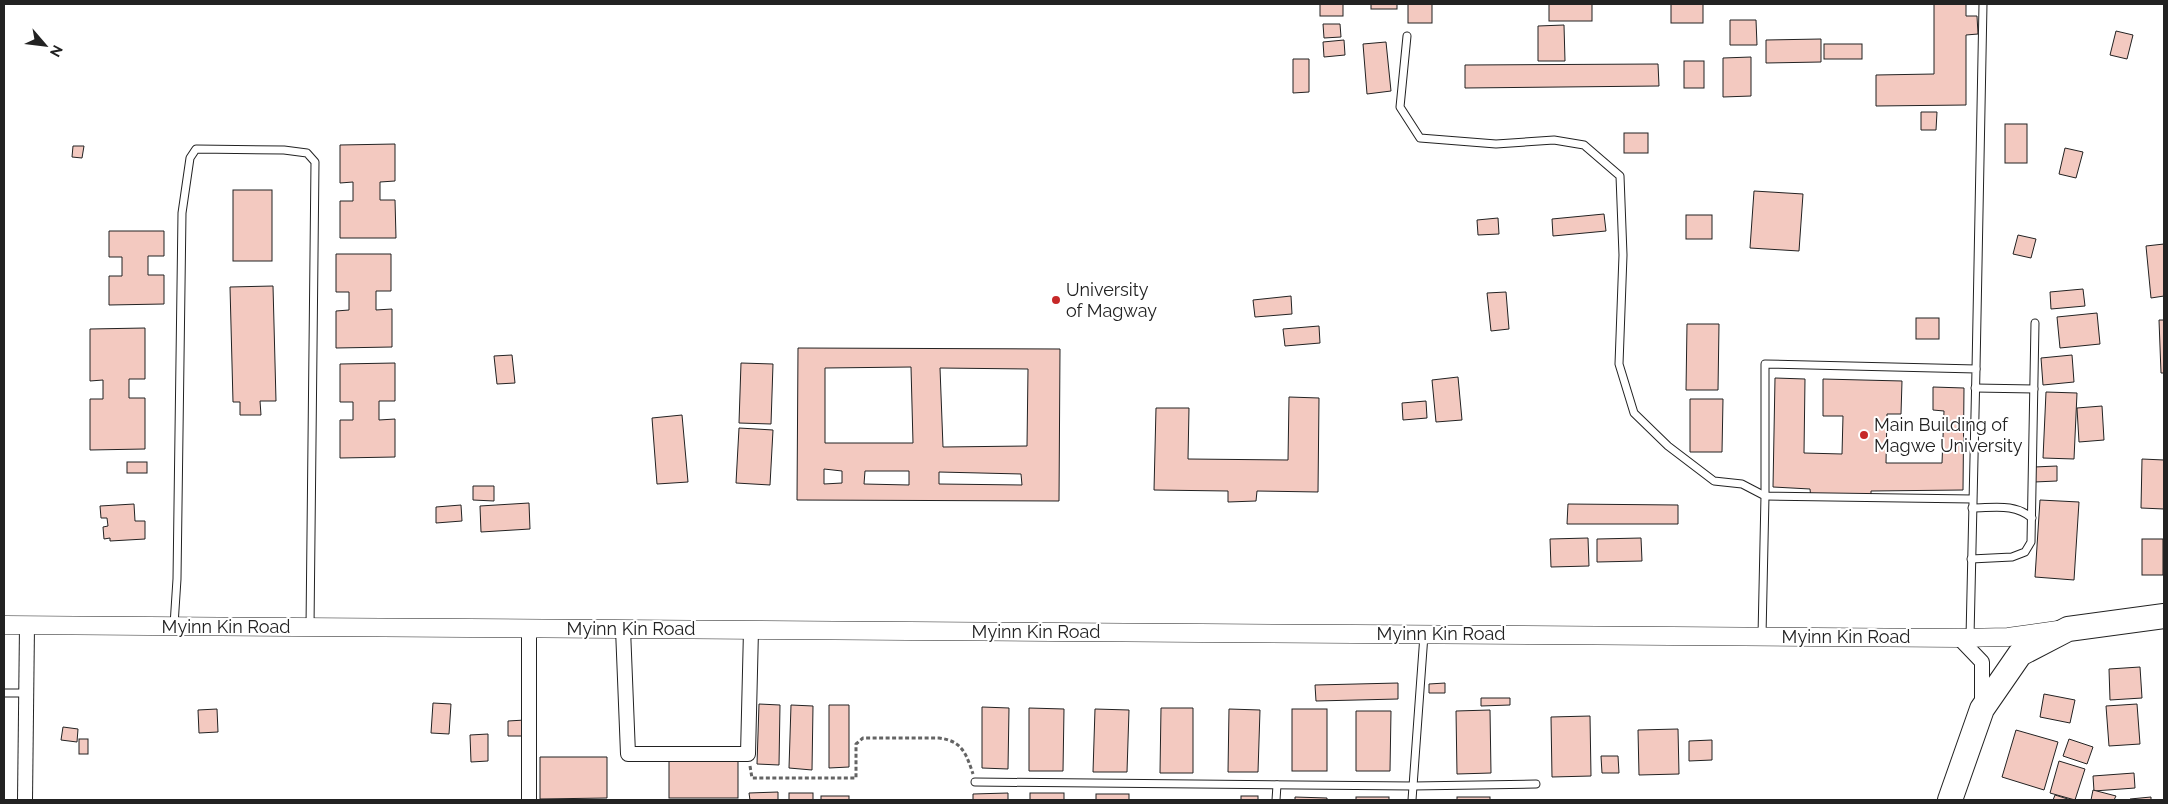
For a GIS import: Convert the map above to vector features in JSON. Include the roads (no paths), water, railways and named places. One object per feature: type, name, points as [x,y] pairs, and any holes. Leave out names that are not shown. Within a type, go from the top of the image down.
[{"type":"highway","points":[[1950,800],[1982,709],[2020,654],[2068,629],[2164,616]]},
{"type":"street","name":"Myinn Kin Road","points":[[4,626],[1964,638],[2008,637],[2068,629]]},
{"type":"street","points":[[25,800],[27,626]]},
{"type":"street","points":[[529,629],[529,800]]},
{"type":"street","points":[[622,630],[628,754],[748,754],[751,630]]},
{"type":"street","points":[[1964,638],[1982,662],[1982,709]]},
{"type":"lane","points":[[1964,638],[1971,559],[1983,4]]},
{"type":"lane","points":[[1407,36],[1400,107],[1420,138],[1496,144],[1554,140],[1584,144],[1620,176],[1623,255],[1619,364],[1634,413],[1668,446],[1714,481],[1742,484],[1765,496],[1972,499]]},
{"type":"lane","points":[[174,626],[177,579],[182,213],[190,158],[196,149],[216,149],[292,151],[307,153],[315,162],[310,627]]},
{"type":"lane","points":[[1971,559],[2012,557],[2025,552],[2031,542],[2035,323]]},
{"type":"lane","points":[[1762,636],[1765,364],[1976,368]]},
{"type":"lane","points":[[1975,388],[2034,389]]},
{"type":"lane","points":[[1972,508],[2014,508],[2023,511],[2032,518]]},
{"type":"lane","points":[[1412,800],[1424,634]]},
{"type":"lane","points":[[4,693],[26,693]]},
{"type":"lane","points":[[975,782],[1413,786],[1536,784]]},
{"type":"lane","points":[[1276,785],[1276,800]]},
{"type":"place","name":"University of Magway","points":[[1056,300]]},
{"type":"place","name":"Main Building of Magwe University","points":[[1864,435]]}]
